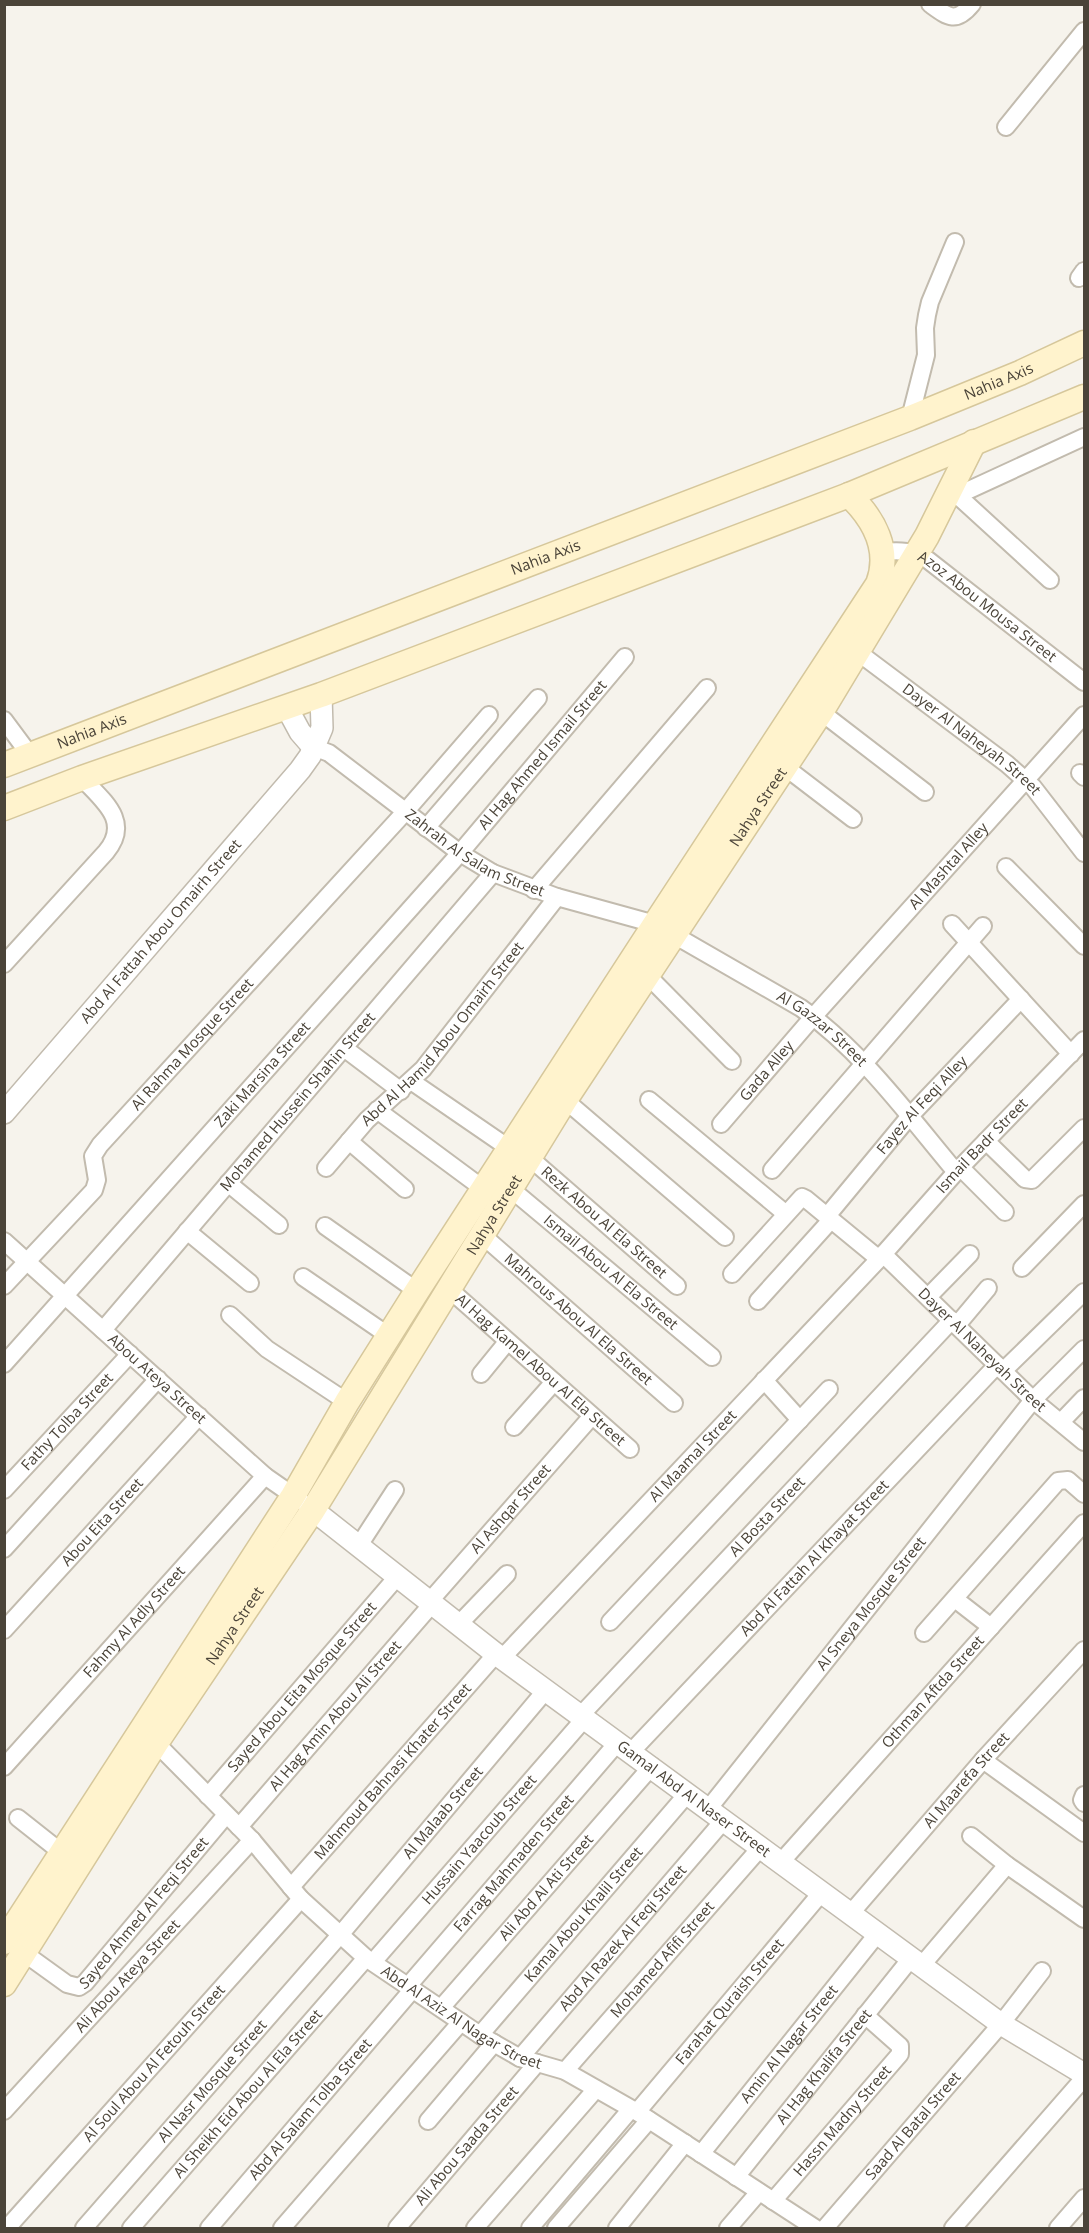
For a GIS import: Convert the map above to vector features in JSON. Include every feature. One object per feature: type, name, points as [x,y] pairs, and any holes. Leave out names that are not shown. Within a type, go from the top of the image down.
[{"type":"main road","name":"Nahia Axis","points":[[4,765],[910,418],[1020,373],[1084,343]]},
{"type":"main road","points":[[4,808],[82,778],[287,708],[849,495],[1084,397]]},
{"type":"main road","name":"Nahya Street","points":[[14,1947],[156,1743],[313,1510],[511,1189],[520,1153],[850,646],[918,553],[951,498],[974,442]]},
{"type":"main road","name":"Nahya Street","points":[[4,1984],[14,1947],[61,1852],[293,1496],[347,1402],[417,1291],[485,1190],[565,1100],[648,976],[665,930],[785,767],[821,712],[878,584],[883,567],[883,552],[872,522],[849,495]]},
{"type":"street","points":[[930,4],[946,16],[966,10]]},
{"type":"street","points":[[1006,127],[1084,31]]},
{"type":"street","points":[[910,418],[926,355],[925,328],[930,302],[955,242]]},
{"type":"street","points":[[1050,580],[951,498],[1084,437]]},
{"type":"street","name":"Azoz Abou Mousa Street","points":[[883,552],[918,553],[1084,682]]},
{"type":"street","name":"Dayer Al Naheyah Street","points":[[850,646],[1007,764],[1033,787],[1084,854]]},
{"type":"street","name":"Al Hag Ahmed Ismail Street","points":[[460,853],[625,657]]},
{"type":"street","points":[[534,890],[707,688]]},
{"type":"street","name":"Abd Al Fattah Abou Omairh Street","points":[[4,1113],[300,770],[322,728],[321,695]]},
{"type":"street","points":[[426,828],[538,698]]},
{"type":"street","points":[[287,708],[300,732],[313,747]]},
{"type":"street","points":[[821,712],[926,792]]},
{"type":"street","name":"Al Mashtal Alley","points":[[813,1017],[1084,715]]},
{"type":"street","name":"Al Rahma Mosque Street","points":[[4,1286],[94,1190],[97,1180],[93,1156],[100,1145],[405,812],[489,716]]},
{"type":"street","points":[[4,720],[30,755]]},
{"type":"street","name":"Zahrah Al Salam Street","points":[[313,747],[329,753],[460,853],[493,873],[534,890],[665,930]]},
{"type":"street","points":[[785,767],[853,819]]},
{"type":"street","points":[[4,964],[106,852],[115,839],[116,823],[111,808],[82,778]]},
{"type":"street","name":"Zaki Marsina Street","points":[[4,1364],[460,853]]},
{"type":"street","points":[[1006,867],[1084,946]]},
{"type":"street","name":"Mohamed Hussein Shahin Street","points":[[103,1330],[493,873]]},
{"type":"street","name":"Abd Al Hamid Abou Omairh Street","points":[[326,1168],[377,1110],[406,1086],[434,1056],[557,897]]},
{"type":"street","points":[[952,924],[1071,1054]]},
{"type":"street","points":[[772,1170],[983,926]]},
{"type":"street","name":"Al Gazzar Street","points":[[665,930],[813,1017],[863,1064],[958,1170],[1005,1212]]},
{"type":"street","points":[[648,976],[732,1061]]},
{"type":"street","name":"Fayez Al Feqi Alley","points":[[758,1301],[829,1218],[909,1116],[1021,999]]},
{"type":"street","name":"Gada Alley","points":[[721,1124],[813,1017]]},
{"type":"street","name":"Ismail Badr Street","points":[[881,1257],[958,1170],[1084,1040]]},
{"type":"street","name":"Rezk Abou Al Ela Street","points":[[344,1048],[520,1153],[677,1286]]},
{"type":"street","points":[[565,1100],[725,1237]]},
{"type":"street","points":[[649,1100],[786,1214],[732,1274]]},
{"type":"street","points":[[377,1110],[485,1190]]},
{"type":"street","points":[[986,1141],[1025,1179],[1032,1180],[1084,1128]]},
{"type":"street","points":[[349,1141],[405,1189]]},
{"type":"street","points":[[228,1183],[279,1225]]},
{"type":"street","name":"Ismail Abou Al Ela Street","points":[[511,1189],[712,1357]]},
{"type":"street","name":"Dayer Al Naheyah Street","points":[[786,1214],[803,1197],[881,1257],[928,1297],[1033,1400],[1084,1442]]},
{"type":"street","points":[[1022,1268],[1084,1204]]},
{"type":"street","points":[[325,1226],[417,1291]]},
{"type":"street","points":[[187,1231],[250,1283]]},
{"type":"street","name":"Mahrous Abou Al Ela Street","points":[[482,1235],[674,1403]]},
{"type":"street","name":"Abou Ateya Street","points":[[4,1241],[265,1476],[313,1510]]},
{"type":"street","points":[[928,1297],[970,1254]]},
{"type":"street","name":"Al Maamal Street","points":[[499,1656],[881,1257]]},
{"type":"street","points":[[303,1277],[389,1336]]},
{"type":"street","name":"Al Bosta Street","points":[[583,1716],[988,1288]]},
{"type":"street","name":"Al Hag Kamel Abou Al Ela Street","points":[[449,1289],[630,1449]]},
{"type":"street","name":"Abd Al Fattah Al Khayat Street","points":[[625,1747],[1000,1368],[1084,1292]]},
{"type":"street","points":[[230,1315],[267,1348],[347,1402]]},
{"type":"street","points":[[481,1374],[507,1342]]},
{"type":"street","name":"Al Sneya Mosque Street","points":[[716,1814],[1033,1400],[1084,1349]]},
{"type":"street","name":"Fathy Tolba Street","points":[[4,1490],[130,1354]]},
{"type":"street","points":[[4,1549],[158,1379]]},
{"type":"street","points":[[764,1380],[800,1420]]},
{"type":"street","points":[[514,1427],[554,1382]]},
{"type":"street","points":[[610,1622],[829,1389]]},
{"type":"street","points":[[1061,1422],[1084,1398]]},
{"type":"street","name":"Abou Eita Street","points":[[4,1630],[199,1416]]},
{"type":"street","name":"Al Ashqar Street","points":[[431,1603],[592,1416]]},
{"type":"street","name":"Fahmy Al Adly Street","points":[[4,1767],[265,1476]]},
{"type":"street","points":[[924,1633],[1058,1481],[1068,1480],[1084,1494]]},
{"type":"street","points":[[358,1547],[395,1490]]},
{"type":"street","name":"Gamal Abd Al Naser Street","points":[[313,1510],[499,1656],[1001,2024],[1084,2074]]},
{"type":"street","name":"Othman Aftda Street","points":[[781,1862],[1084,1523]]},
{"type":"street","points":[[459,1624],[507,1574]]},
{"type":"street","name":"Sayed Abou Eita Mosque Street","points":[[208,1796],[398,1577]]},
{"type":"street","points":[[955,1599],[991,1627]]},
{"type":"street","name":"Al Hag Amin Abou Ali Street","points":[[239,1827],[431,1603]]},
{"type":"street","name":"Al Maarefa Street","points":[[850,1913],[983,1760],[1084,1650]]},
{"type":"street","name":"Mahmoud Bahnasi Khater Street","points":[[296,1893],[499,1656]]},
{"type":"street","name":"Al Malaab Street","points":[[340,1935],[546,1690]]},
{"type":"street","name":"Hussain Yaacoub Street","points":[[369,1960],[583,1716]]},
{"type":"street","name":"Abd Al Aziz Al Nagar Street","points":[[156,1743],[252,1840],[296,1893],[369,1960],[487,2039],[520,2058],[565,2071],[639,2114],[815,2229]]},
{"type":"street","name":"Farrag Mahmaden Street","points":[[411,1988],[625,1747]]},
{"type":"street","points":[[983,1760],[1082,1826]]},
{"type":"street","name":"Ali Abd Al Ati Street","points":[[441,2008],[651,1766]]},
{"type":"street","name":"Kamal Abou Khalil Street","points":[[428,2121],[487,2039],[688,1793]]},
{"type":"street","points":[[1084,1795],[1082,1800],[1084,1803]]},
{"type":"street","name":"Abd Al Razek Al Feqi Street","points":[[520,2058],[716,1814]]},
{"type":"street","name":"Sayed Ahmed Al Feqi Street","points":[[14,1947],[67,1984],[79,1987],[85,1983],[226,1815]]},
{"type":"street","points":[[18,1818],[61,1852]]},
{"type":"street","points":[[971,1836],[1007,1865],[1084,1919]]},
{"type":"street","name":"Ali Abou Ateya Street","points":[[4,2111],[252,1840]]},
{"type":"street","name":"Mohamed Afifi Street","points":[[565,2071],[761,1847]]},
{"type":"street","name":"Al Hag Khalifa Street","points":[[736,2177],[866,2015],[1007,1865]]},
{"type":"street","name":"Farahat Quraish Street","points":[[639,2114],[822,1892]]},
{"type":"street","name":"Al Soul Abou Al Fetouh Street","points":[[6,2228],[296,1893]]},
{"type":"street","name":"Amin Al Nagar Street","points":[[701,2154],[878,1933]]},
{"type":"street","name":"Al Nasr Mosque Street","points":[[84,2229],[340,1935]]},
{"type":"street","name":"Al Sheikh Eid Abou Al Ela Street","points":[[131,2229],[369,1960]]},
{"type":"street","name":"Saad Al Batal Street","points":[[825,2229],[1001,2024],[1041,1971]]},
{"type":"street","name":"Abd Al Salam Tolba Street","points":[[209,2229],[411,1988]]},
{"type":"street","name":"Hassn Madny Street","points":[[728,2229],[766,2196],[900,2054],[900,2046],[866,2015]]},
{"type":"street","points":[[282,2229],[461,2022]]},
{"type":"street","name":"Ali Abou Saada Street","points":[[397,2229],[537,2063]]},
{"type":"street","points":[[953,2229],[1084,2078]]},
{"type":"street","points":[[476,2229],[596,2089]]},
{"type":"street","points":[[530,2229],[639,2114]]},
{"type":"street","points":[[556,2229],[639,2114]]},
{"type":"street","points":[[617,2229],[684,2143]]},
{"type":"street","points":[[1058,2229],[1084,2198]]}]
